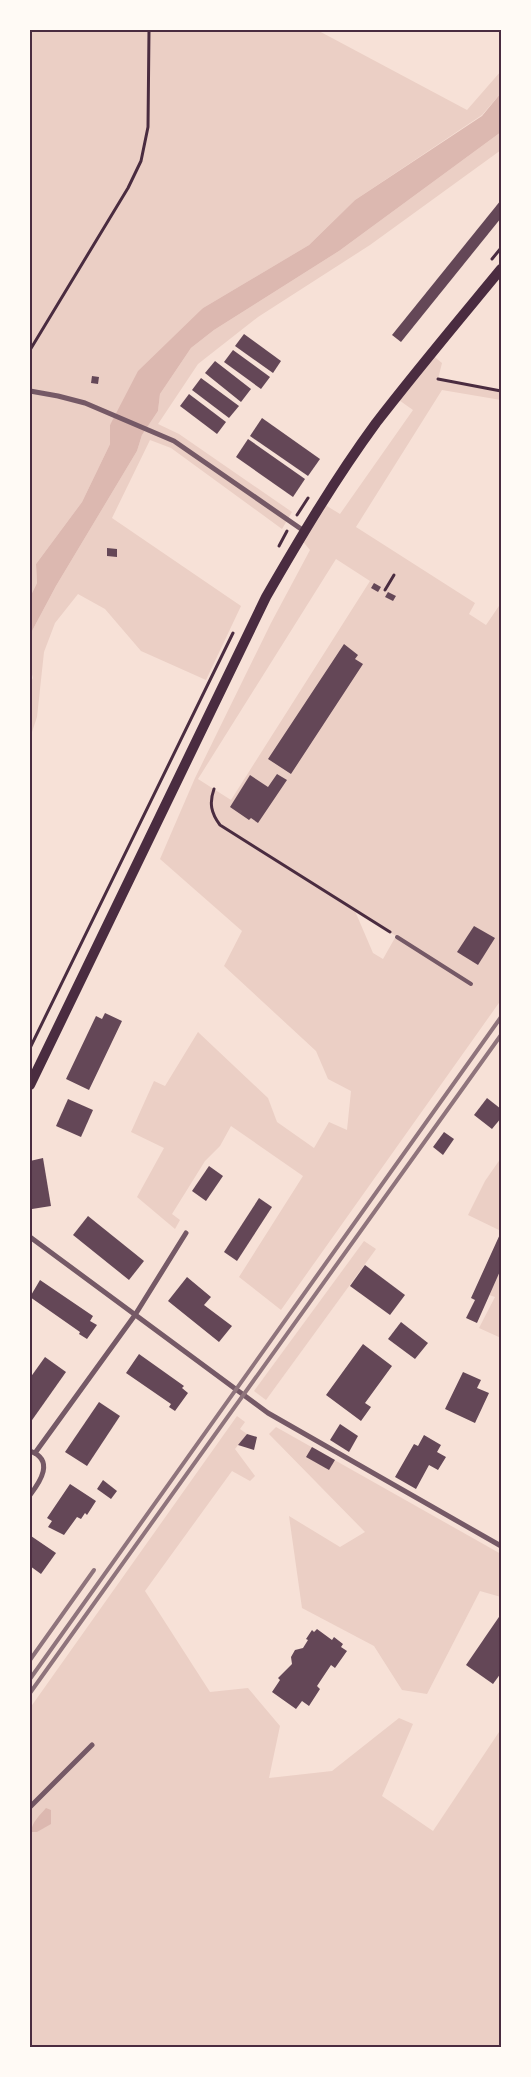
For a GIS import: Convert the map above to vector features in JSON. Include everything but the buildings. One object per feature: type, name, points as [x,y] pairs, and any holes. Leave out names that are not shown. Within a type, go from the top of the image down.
[{"type":"main road","points":[[30,1085],[266,597],[304,531],[375,425],[501,270]]},
{"type":"street","points":[[30,391],[85,403],[174,441],[304,531]]},
{"type":"street","points":[[30,1495],[41,1480],[44,1470],[42,1460],[33,1452],[135,1315],[186,1233]]},
{"type":"street","points":[[30,1238],[268,1413],[501,1546]]},
{"type":"street","points":[[30,1807],[92,1745]]},
{"type":"lane","points":[[397,936],[471,984]]},
{"type":"path","points":[[30,350],[128,188],[141,161],[148,127],[147,71],[149,30]]},
{"type":"path","points":[[438,379],[501,391]]},
{"type":"path","points":[[385,590],[394,575]]},
{"type":"path","points":[[214,789],[211,798],[211,808],[214,817],[220,825],[397,936]]},
{"type":"shaded area","points":[[30,30],[317,30],[467,110],[501,71],[501,93],[482,115],[355,200],[309,245],[203,308],[110,425],[110,444],[82,502],[36,564],[37,583],[30,597]]},
{"type":"shaded area","points":[[501,93],[501,132],[339,251],[214,330],[191,348],[160,394],[158,411],[142,435],[137,451],[56,586],[32,631],[30,643],[30,597],[37,583],[36,564],[82,502],[110,444],[110,425],[138,371],[203,308],[309,245],[355,200],[482,116]]},
{"type":"shaded area","points":[[501,132],[501,150],[370,245],[258,317],[198,364],[158,424],[179,434],[292,512],[282,529],[171,448],[150,440],[112,518],[241,606],[206,680],[141,651],[105,609],[78,594],[55,623],[44,652],[37,717],[30,738],[30,683],[33,678],[30,666],[32,631],[56,586],[137,451],[142,435],[158,411],[160,394],[191,348],[214,330],[339,251]]},
{"type":"shaded area","points":[[431,354],[442,363],[438,379],[501,391],[501,400],[442,390],[356,527],[475,603],[469,614],[486,625],[501,603],[501,1000],[281,1310],[239,1277],[303,1176],[231,1126],[220,1146],[205,1161],[172,1214],[180,1220],[175,1229],[137,1197],[164,1148],[131,1132],[154,1081],[165,1086],[198,1032],[268,1098],[277,1122],[314,1148],[329,1122],[347,1130],[351,1091],[328,1079],[316,1051],[224,966],[242,931],[160,859],[195,778],[271,623],[310,550],[300,538],[322,503],[340,514],[413,410],[396,398]],"holes":[[[336,559],[370,581],[231,800],[198,779]],[[355,911],[396,936],[383,959],[373,953]]]},
{"type":"shaded area","points":[[501,1158],[501,1231],[468,1215],[485,1181]]},
{"type":"shaded area","points":[[364,1241],[376,1249],[266,1400],[254,1391]]},
{"type":"shaded area","points":[[501,1269],[501,1338],[479,1328],[495,1297],[489,1295]]},
{"type":"shaded area","points":[[237,1416],[245,1422],[240,1429],[247,1434],[235,1449],[255,1476],[250,1481],[232,1471],[145,1591],[210,1692],[248,1688],[280,1726],[269,1778],[332,1771],[399,1718],[413,1724],[382,1796],[433,1831],[501,1729],[501,2047],[30,2047],[30,1708]]},
{"type":"shaded area","points":[[276,1427],[501,1554],[501,1597],[480,1591],[427,1694],[402,1690],[374,1646],[302,1608],[289,1516],[340,1547],[365,1532],[269,1434]]},
{"type":"shaded area","points":[[46,1808],[51,1810],[51,1824],[37,1832],[31,1832],[35,1822]]},
{"type":"railway","points":[[30,1679],[501,1017]]},
{"type":"railway","points":[[30,1693],[501,1035]]},
{"type":"railway","points":[[30,1660],[94,1570]]}]
